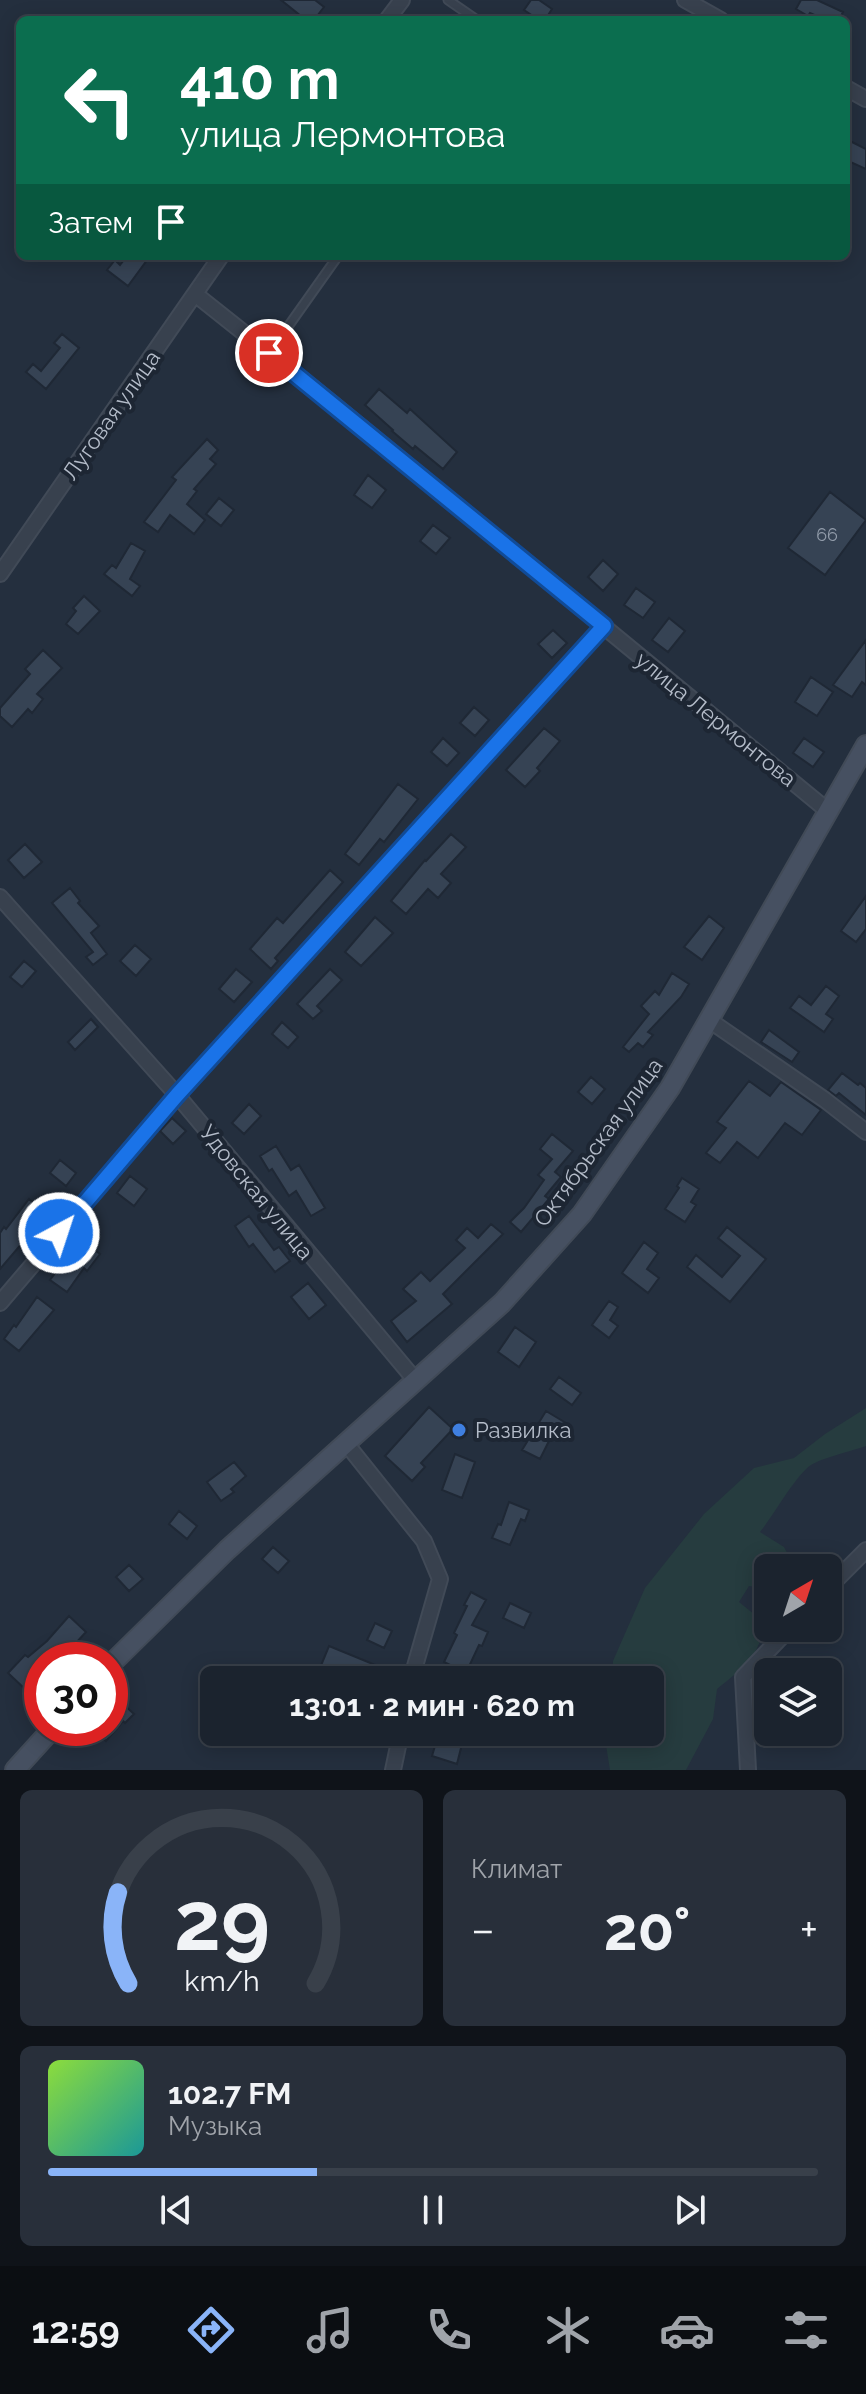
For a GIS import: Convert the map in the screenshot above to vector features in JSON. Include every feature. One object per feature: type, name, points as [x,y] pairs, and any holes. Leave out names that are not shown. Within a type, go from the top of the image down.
[{"type":"street","points":[[685,0],[714,16]]},
{"type":"street","name":"Луговая улица","points":[[0,574],[218,260]]},
{"type":"street","name":"улица Лермонтова","points":[[195,294],[828,811]]},
{"type":"street","points":[[0,1303],[177,1095],[604,626]]},
{"type":"street","name":"Октябрьская улица","points":[[128,1647],[227,1550],[502,1303],[582,1214],[670,1088],[828,811],[864,754]]},
{"type":"street","name":"Удовская улица","points":[[0,897],[177,1095],[416,1381]]},
{"type":"street","points":[[709,1020],[866,1132]]},
{"type":"street","points":[[345,1442],[424,1541],[440,1579],[415,1666]]},
{"type":"street","points":[[842,1574],[866,1550]]},
{"type":"street","points":[[748,1770],[743,1677],[777,1642]]},
{"type":"street","points":[[15,1770],[37,1746]]},
{"type":"street","points":[[393,1770],[398,1746]]},
{"type":"lane","points":[[448,0],[471,16]]},
{"type":"lane","points":[[269,353],[335,260]]},
{"type":"green space","points":[[866,1408],[866,1446],[811,1465],[760,1532],[784,1547],[788,1554],[754,1554],[754,1587],[749,1586],[739,1602],[754,1614],[754,1642],[759,1642],[748,1661],[717,1689],[713,1719],[686,1770],[610,1770],[606,1746],[664,1746],[664,1666],[613,1666],[645,1588],[704,1514],[754,1468],[794,1458]]},
{"type":"building","points":[[281,0],[315,0],[324,7],[317,16],[301,16]]},
{"type":"building","points":[[531,0],[539,0],[552,9],[548,16],[533,16],[524,10]]},
{"type":"building","points":[[801,0],[817,0],[843,12],[841,16],[810,13],[808,16],[796,9]]},
{"type":"building","points":[[850,141],[866,149],[866,169],[850,162]]},
{"type":"building","points":[[115,260],[120,265],[124,260],[147,260],[128,286],[107,270]]},
{"type":"building","points":[[62,334],[79,348],[46,389],[26,372],[33,364],[41,371],[60,348],[54,343]]},
{"type":"building","points":[[379,389],[407,413],[410,409],[457,452],[443,469],[415,446],[413,449],[365,405]]},
{"type":"building","points":[[207,439],[218,450],[210,459],[216,464],[194,489],[197,491],[187,504],[205,520],[194,534],[170,515],[158,532],[144,522],[176,480],[172,477]]},
{"type":"building","points":[[368,475],[386,490],[372,508],[354,495]]},
{"type":"building","points":[[830,492],[866,520],[825,575],[788,548]]},
{"type":"building","points":[[219,498],[234,510],[221,526],[206,514]]},
{"type":"building","points":[[433,525],[450,538],[436,554],[420,541]]},
{"type":"building","points":[[131,543],[145,551],[130,579],[140,586],[132,596],[104,574],[112,565],[116,568]]},
{"type":"building","points":[[603,560],[618,574],[603,591],[588,577]]},
{"type":"building","points":[[636,588],[655,602],[643,618],[624,605]]},
{"type":"building","points":[[84,596],[100,611],[78,634],[66,624],[76,611],[73,608]]},
{"type":"building","points":[[669,618],[685,631],[668,652],[652,640]]},
{"type":"building","points":[[553,630],[567,643],[552,658],[538,644]]},
{"type":"building","points":[[866,640],[866,685],[862,682],[852,697],[833,685]]},
{"type":"building","points":[[43,650],[62,668],[37,694],[43,699],[32,713],[28,709],[12,727],[0,716],[0,708],[30,674],[25,669]]},
{"type":"building","points":[[811,677],[833,692],[817,716],[795,702]]},
{"type":"building","points":[[474,707],[489,720],[475,736],[460,723]]},
{"type":"building","points":[[544,728],[560,741],[525,787],[506,770]]},
{"type":"building","points":[[443,738],[459,753],[447,766],[431,752]]},
{"type":"building","points":[[804,738],[824,752],[813,767],[793,753]]},
{"type":"building","points":[[398,784],[418,799],[384,842],[380,839],[359,865],[345,854]]},
{"type":"building","points":[[451,834],[466,847],[441,874],[451,883],[438,898],[428,889],[406,914],[391,901]]},
{"type":"building","points":[[25,844],[42,862],[24,878],[8,860]]},
{"type":"building","points":[[330,870],[343,882],[275,958],[278,961],[271,969],[250,949],[277,918],[283,923]]},
{"type":"building","points":[[70,888],[80,901],[78,903],[99,926],[91,933],[107,954],[93,965],[86,957],[93,952],[52,903]]},
{"type":"building","points":[[866,896],[866,929],[856,942],[841,931]]},
{"type":"building","points":[[709,916],[724,928],[702,960],[684,947]]},
{"type":"building","points":[[375,917],[393,933],[361,966],[345,952]]},
{"type":"building","points":[[135,945],[151,959],[136,976],[120,961]]},
{"type":"building","points":[[24,961],[36,971],[22,987],[10,977]]},
{"type":"building","points":[[236,969],[252,982],[234,1002],[219,989]]},
{"type":"building","points":[[330,969],[342,980],[317,1006],[322,1011],[313,1019],[297,1004]]},
{"type":"building","points":[[672,973],[689,984],[648,1032],[653,1035],[643,1047],[638,1043],[629,1052],[623,1047],[649,1014],[641,1006],[655,991],[659,995]]},
{"type":"building","points":[[826,986],[839,996],[826,1014],[833,1019],[824,1032],[790,1008],[799,996],[811,1005]]},
{"type":"building","points":[[91,1019],[98,1027],[75,1050],[68,1042]]},
{"type":"building","points":[[282,1022],[298,1037],[288,1048],[272,1034]]},
{"type":"building","points":[[769,1030],[799,1052],[792,1062],[761,1042]]},
{"type":"building","points":[[842,1073],[866,1088],[866,1115],[839,1093],[836,1096],[828,1090]]},
{"type":"building","points":[[591,1077],[605,1089],[592,1104],[578,1092]]},
{"type":"building","points":[[749,1081],[770,1096],[781,1082],[821,1110],[802,1135],[785,1123],[758,1158],[737,1142],[720,1163],[706,1153],[726,1128],[717,1122]]},
{"type":"building","points":[[249,1104],[261,1116],[244,1134],[232,1123]]},
{"type":"building","points":[[172,1118],[186,1131],[173,1144],[160,1131]]},
{"type":"building","points":[[552,1134],[573,1151],[555,1172],[561,1177],[545,1196],[549,1199],[521,1232],[510,1222],[544,1180],[538,1175],[552,1159],[540,1149]]},
{"type":"building","points":[[276,1146],[291,1170],[299,1165],[325,1208],[311,1216],[296,1191],[289,1196],[272,1169],[269,1171],[260,1156]]},
{"type":"building","points":[[60,1160],[76,1173],[66,1186],[50,1173]]},
{"type":"building","points":[[130,1176],[147,1189],[134,1206],[117,1193]]},
{"type":"building","points":[[682,1178],[699,1189],[691,1202],[696,1205],[685,1222],[665,1209]]},
{"type":"building","points":[[29,1199],[47,1214],[0,1269],[0,1233]]},
{"type":"building","points":[[249,1216],[274,1250],[279,1247],[290,1261],[275,1272],[253,1244],[249,1247],[235,1226]]},
{"type":"building","points":[[491,1224],[503,1234],[443,1294],[452,1304],[407,1342],[391,1321],[416,1301],[403,1289],[421,1272],[430,1281],[465,1248],[456,1240],[467,1228],[478,1238]]},
{"type":"building","points":[[727,1227],[766,1259],[730,1302],[687,1267],[696,1255],[722,1277],[740,1256],[718,1238]]},
{"type":"building","points":[[83,1241],[100,1254],[87,1271],[84,1268],[67,1292],[50,1280]]},
{"type":"building","points":[[644,1242],[658,1253],[647,1269],[659,1278],[648,1293],[622,1273]]},
{"type":"building","points":[[308,1283],[326,1305],[309,1319],[291,1297]]},
{"type":"building","points":[[37,1297],[54,1310],[19,1351],[4,1339]]},
{"type":"building","points":[[609,1301],[618,1307],[610,1320],[618,1326],[609,1338],[592,1325]]},
{"type":"building","points":[[515,1327],[536,1342],[519,1367],[498,1352]]},
{"type":"building","points":[[559,1377],[581,1393],[572,1405],[550,1389]]},
{"type":"building","points":[[429,1407],[453,1429],[421,1463],[425,1467],[412,1481],[385,1456]]},
{"type":"building","points":[[546,1411],[566,1423],[558,1436],[553,1433],[540,1459],[522,1450]]},
{"type":"building","points":[[455,1454],[475,1462],[462,1498],[442,1490]]},
{"type":"building","points":[[234,1462],[246,1476],[231,1489],[234,1492],[221,1501],[207,1482]]},
{"type":"building","points":[[509,1502],[529,1510],[525,1521],[521,1519],[510,1545],[492,1538],[498,1524],[501,1525]]},
{"type":"building","points":[[179,1511],[197,1526],[187,1539],[169,1524]]},
{"type":"building","points":[[273,1547],[289,1561],[278,1573],[262,1559]]},
{"type":"building","points":[[129,1565],[143,1579],[129,1591],[116,1577]]},
{"type":"building","points":[[471,1592],[486,1600],[472,1625],[488,1632],[469,1666],[452,1666],[444,1662],[457,1635],[454,1633],[467,1606],[464,1605]]},
{"type":"building","points":[[510,1603],[531,1613],[524,1628],[503,1618]]},
{"type":"building","points":[[69,1616],[86,1632],[77,1642],[47,1641]]},
{"type":"building","points":[[375,1623],[392,1631],[384,1648],[367,1640]]},
{"type":"building","points":[[329,1646],[378,1666],[321,1666]]},
{"type":"building","points":[[24,1656],[24,1688],[8,1673]]},
{"type":"building","points":[[435,1746],[462,1746],[457,1764],[432,1756]]},
{"type":"place","name":"Развилка","points":[[459,1430]]},
{"type":"route","points":[[59,1233],[177,1095],[604,626],[269,353]]}]
